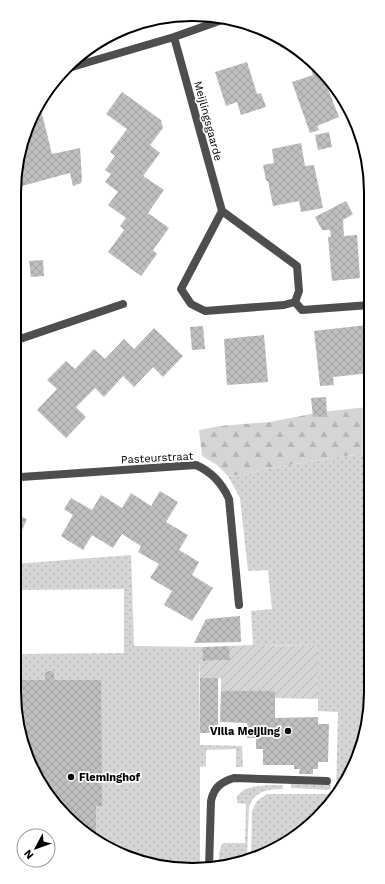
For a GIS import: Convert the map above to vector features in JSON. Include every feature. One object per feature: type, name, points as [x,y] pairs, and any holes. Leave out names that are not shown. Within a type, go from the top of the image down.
[{"type":"street","points":[[77,65],[174,37],[216,22]]},
{"type":"street","name":"Meijlingsgaarde","points":[[174,37],[222,211]]},
{"type":"street","points":[[222,211],[297,266],[299,291],[294,302],[284,305],[205,311],[191,304],[181,289],[222,211]]},
{"type":"street","points":[[294,302],[302,310],[364,305]]},
{"type":"street","points":[[21,339],[123,304]]},
{"type":"street","name":"Pasteurstraat","points":[[21,477],[196,465],[207,470],[224,487],[229,499],[239,605]]},
{"type":"street","points":[[209,863],[211,801],[213,792],[217,786],[224,781],[234,778],[327,780]]},
{"type":"green space","points":[[364,407],[364,453],[264,469],[253,473],[228,476],[217,465],[202,456],[199,430],[220,426],[270,422],[321,412]]},
{"type":"green space","points":[[364,453],[364,703],[361,725],[355,747],[336,785],[338,712],[318,711],[318,646],[253,645],[251,611],[272,609],[268,570],[248,571],[240,498],[228,476],[253,473],[264,469]]},
{"type":"green space","points":[[131,555],[134,646],[203,647],[203,661],[199,661],[200,745],[242,746],[243,767],[236,767],[236,749],[206,750],[206,766],[200,767],[200,863],[170,862],[137,854],[96,833],[96,806],[54,673],[50,671],[46,672],[45,680],[21,680],[21,654],[124,653],[124,589],[21,590],[21,563]]},
{"type":"green space","points":[[229,646],[318,646],[318,699],[275,698],[275,691],[221,691],[221,678],[200,678],[199,661],[229,660]]},
{"type":"green space","points":[[291,784],[331,785],[330,790],[291,788]]},
{"type":"green space","points":[[264,785],[282,785],[283,789],[267,790],[262,792],[254,797],[251,802],[249,807],[247,854],[219,861],[219,853],[222,844],[245,843],[246,804],[237,803],[237,796],[247,789]]},
{"type":"green space","points":[[267,794],[330,794],[314,813],[297,828],[278,840],[251,853],[252,811],[257,801]]},
{"type":"building","points":[[247,62],[257,94],[261,93],[266,107],[241,115],[237,102],[226,106],[215,72]]},
{"type":"building","points":[[311,68],[329,88],[328,89],[339,117],[317,126],[319,130],[310,133],[292,82],[313,75]]},
{"type":"building","points":[[122,92],[161,120],[163,128],[150,145],[160,153],[143,176],[164,190],[148,213],[169,228],[153,250],[157,254],[141,276],[108,252],[124,230],[120,226],[126,218],[108,205],[118,192],[105,182],[111,174],[105,170],[115,156],[110,152],[127,129],[106,114]]},
{"type":"building","points":[[42,112],[52,154],[80,148],[81,183],[73,186],[70,173],[21,186],[24,159],[30,137]]},
{"type":"building","points":[[329,132],[332,147],[318,150],[315,135]]},
{"type":"building","points":[[301,143],[305,166],[314,165],[323,208],[301,212],[299,201],[273,206],[263,165],[274,163],[272,149]]},
{"type":"building","points":[[346,201],[353,214],[343,220],[344,236],[357,235],[360,278],[332,281],[328,237],[331,237],[330,230],[322,230],[315,217]]},
{"type":"building","points":[[43,260],[44,276],[31,277],[29,261]]},
{"type":"building","points":[[364,325],[364,374],[333,377],[334,385],[320,386],[314,331]]},
{"type":"building","points":[[203,326],[205,349],[192,350],[190,327]]},
{"type":"building","points":[[154,328],[183,356],[163,377],[153,367],[134,387],[123,376],[104,397],[95,388],[76,407],[86,417],[66,438],[37,410],[57,389],[47,380],[66,361],[75,369],[94,349],[105,359],[124,339],[134,349]]},
{"type":"building","points":[[264,335],[268,382],[227,385],[224,339]]},
{"type":"building","points":[[326,397],[327,416],[313,417],[311,398]]},
{"type":"building","points":[[160,491],[178,502],[166,522],[188,535],[179,550],[199,562],[192,575],[213,588],[192,621],[164,605],[172,591],[150,578],[159,564],[138,552],[141,546],[122,534],[113,548],[92,535],[83,550],[61,536],[73,515],[64,509],[71,498],[92,510],[101,495],[122,508],[131,493],[151,506]]},
{"type":"building","points":[[21,517],[27,519],[21,533]]},
{"type":"building","points":[[240,616],[241,642],[194,643],[206,619]]},
{"type":"building","points":[[229,646],[230,660],[203,661],[203,647]]},
{"type":"building","name":"Fleminghof","points":[[52,671],[54,673],[55,680],[101,680],[102,806],[96,806],[96,833],[71,813],[56,796],[44,777],[30,747],[22,714],[21,680],[45,680],[45,673]]},
{"type":"building","points":[[200,678],[218,678],[218,733],[200,733]]},
{"type":"building","name":"Villa Meijling","points":[[221,691],[275,691],[275,718],[318,717],[318,724],[329,724],[328,762],[318,762],[318,769],[313,769],[313,774],[299,774],[300,769],[294,769],[294,765],[263,765],[263,749],[256,749],[256,738],[247,738],[247,723],[220,722]]},
{"type":"place","name":"Villa Meijling","points":[[288,731]]},
{"type":"place","name":"Fleminghof","points":[[71,777]]}]
